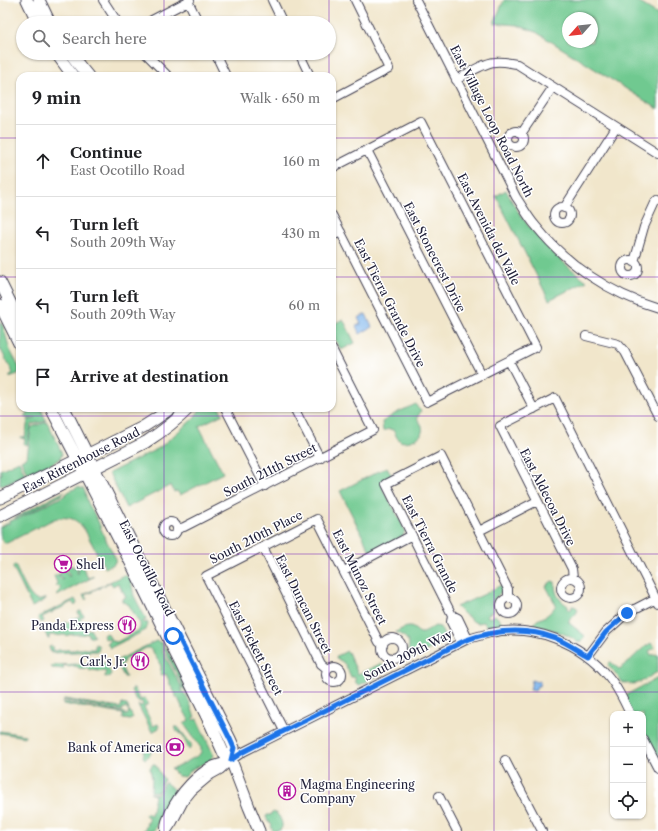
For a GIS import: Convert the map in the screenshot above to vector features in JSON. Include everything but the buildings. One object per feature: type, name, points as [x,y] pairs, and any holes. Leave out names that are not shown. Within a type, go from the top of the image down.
[{"type":"main road","points":[[26,0],[34,16]]},
{"type":"main road","points":[[39,0],[47,16]]},
{"type":"main road","points":[[61,60],[70,72]]},
{"type":"main road","points":[[75,60],[84,72]]},
{"type":"main road","points":[[0,282],[16,314]]},
{"type":"main road","points":[[0,306],[16,337]]},
{"type":"main road","name":"East Ocotillo Road","points":[[53,412],[77,459],[89,471],[178,636],[232,743],[234,748],[231,760]]},
{"type":"main road","name":"East Ocotillo Road","points":[[66,412],[87,454],[89,471],[163,629],[208,718],[224,754],[231,760],[246,802],[259,831]]},
{"type":"main road","name":"East Rittenhouse Road","points":[[0,498],[143,427],[165,412]]},
{"type":"main road","name":"East Rittenhouse Road","points":[[0,516],[146,442],[177,421],[185,412]]},
{"type":"main road","points":[[163,629],[175,637],[178,636]]},
{"type":"street","points":[[103,0],[113,16]]},
{"type":"street","points":[[159,16],[189,0],[196,16]]},
{"type":"street","points":[[272,0],[280,16]]},
{"type":"street","points":[[336,97],[389,69],[355,0]]},
{"type":"street","name":"East Village Loop Road North","points":[[416,0],[516,197],[535,225],[564,256],[581,270],[624,295],[648,306],[658,308]]},
{"type":"street","points":[[152,60],[164,72]]},
{"type":"street","points":[[218,60],[224,72]]},
{"type":"street","points":[[302,60],[308,72]]},
{"type":"street","points":[[456,80],[494,62],[517,64],[658,153]]},
{"type":"street","points":[[521,134],[553,87]]},
{"type":"street","name":"East Avenida del Valle","points":[[367,150],[421,122],[536,347],[509,361]]},
{"type":"street","points":[[564,208],[616,127]]},
{"type":"street","points":[[336,166],[367,150]]},
{"type":"street","name":"East Stonecrest Drive","points":[[367,150],[482,375]]},
{"type":"street","points":[[634,262],[644,227],[655,203],[658,200]]},
{"type":"street","name":"East Tierra Grande Drive","points":[[336,223],[428,402],[482,375]]},
{"type":"street","points":[[336,234],[341,232]]},
{"type":"street","points":[[586,336],[618,344],[625,352],[658,416]]},
{"type":"street","name":"South 211th Street","points":[[176,529],[184,527],[373,430],[336,357]]},
{"type":"street","points":[[482,375],[509,361],[534,409],[555,398],[657,600],[627,613],[606,632],[588,656]]},
{"type":"street","name":"East Aldecoa Drive","points":[[534,409],[500,426],[572,569],[573,578]]},
{"type":"street","points":[[227,412],[265,486]]},
{"type":"street","points":[[296,412],[320,458]]},
{"type":"street","name":"East Tierra Grande","points":[[465,640],[458,618],[452,615],[386,484],[441,456],[479,531]]},
{"type":"street","points":[[508,598],[508,589],[479,531],[537,501]]},
{"type":"street","name":"South 210th Place","points":[[206,576],[317,519]]},
{"type":"street","name":"East Munoz Street","points":[[317,519],[379,642],[383,645]]},
{"type":"street","points":[[344,571],[412,535]]},
{"type":"street","name":"East Duncan Street","points":[[263,547],[321,664],[327,669]]},
{"type":"street","name":"East Pickett Street","points":[[206,576],[284,731]]},
{"type":"street","name":"South 209th Way","points":[[166,831],[166,820],[172,807],[197,776],[208,768],[231,760],[243,752],[465,640],[491,633],[523,631],[554,638],[570,645],[588,656],[608,676],[628,711]]},
{"type":"street","points":[[646,745],[658,768]]},
{"type":"street","points":[[505,760],[542,831]]},
{"type":"street","points":[[439,796],[457,831]]},
{"type":"green space","points":[[504,0],[635,0],[658,14],[658,109],[536,32],[517,25],[494,23]]},
{"type":"green space","points":[[506,190],[513,204],[531,229],[563,262],[587,281],[549,300],[496,196]]},
{"type":"green space","points":[[343,319],[355,343],[341,350],[336,341],[336,323]]},
{"type":"green space","points":[[0,321],[3,326],[10,350],[16,361],[16,375],[9,377],[13,373],[1,350],[0,351]]},
{"type":"green space","points":[[416,404],[421,411],[417,418],[422,428],[421,435],[419,437],[402,442],[398,439],[393,430],[389,429],[383,431],[382,422],[396,413]]},
{"type":"green space","points":[[27,412],[43,412],[46,421],[33,424],[31,426],[27,445],[24,444],[25,439],[21,437],[25,437],[28,420],[36,418],[31,419],[24,417],[28,414]]},
{"type":"green space","points":[[198,412],[222,412],[223,414],[199,426],[223,473],[180,495],[177,491],[174,492],[171,485],[126,508],[109,473],[159,448],[193,419]]},
{"type":"green space","points":[[47,422],[62,454],[60,459],[49,465],[44,465],[27,473],[21,460],[27,457],[31,428]]},
{"type":"green space","points":[[19,461],[25,474],[0,486],[0,473],[1,475],[2,474],[0,470]]},
{"type":"green space","points":[[44,466],[49,466],[31,476],[7,484]]},
{"type":"green space","points":[[387,467],[392,476],[384,482],[383,488],[405,530],[403,536],[371,553],[340,491]]},
{"type":"green space","points":[[78,487],[84,489],[88,503],[116,559],[114,564],[105,568],[84,529],[76,521],[67,518],[54,519],[7,543],[3,542],[0,527],[8,523],[9,524],[9,521],[20,518],[64,496],[68,492]]},
{"type":"green space","points":[[65,491],[61,495],[33,510],[14,518]]},
{"type":"green space","points":[[81,564],[88,578],[94,576],[57,596],[61,588],[56,585],[57,583],[54,576],[58,574],[63,580],[59,574],[64,569],[69,577],[70,576],[66,568],[72,565],[73,568],[76,566],[78,574],[79,568],[77,566]]},
{"type":"green space","points":[[14,565],[31,595],[37,600],[46,598],[45,600],[32,607],[13,568]]},
{"type":"green space","points":[[124,575],[129,577],[131,581],[134,596],[146,619],[143,621],[144,623],[147,622],[148,624],[146,630],[110,648],[107,643],[109,643],[110,640],[104,638],[103,635],[107,633],[112,641],[117,642],[139,630],[140,624],[129,605],[122,601],[122,599],[126,597],[123,591],[121,591],[122,589],[118,583],[113,586],[110,582],[99,589],[98,588],[92,591],[92,593],[90,592],[85,595],[86,600],[83,595]]},
{"type":"green space","points":[[552,581],[555,582],[558,596],[568,606],[568,609],[571,610],[572,606],[576,607],[578,610],[569,620],[569,623],[584,635],[585,637],[580,642],[577,642],[557,631],[535,626],[534,623],[537,620],[543,618],[556,605],[546,586]]},
{"type":"green space","points":[[501,585],[503,588],[501,589],[501,592],[492,602],[493,611],[487,615],[489,618],[495,615],[504,624],[486,626],[484,622],[474,622],[456,607],[485,594]]},
{"type":"green space","points":[[75,599],[77,603],[75,606],[72,602],[42,617],[44,621],[41,623],[40,622],[38,617]]},
{"type":"green space","points":[[80,611],[84,616],[80,619],[85,631],[90,629],[94,636],[93,637],[89,637],[88,633],[83,635],[74,634],[67,636],[49,635],[48,639],[44,629],[47,627],[49,631],[65,622],[67,623],[72,620],[72,618],[74,619],[80,616],[78,612]]},
{"type":"green space","points":[[435,626],[440,627],[444,635],[440,644],[407,661],[409,644],[404,636],[396,632],[410,627],[423,633]]},
{"type":"green space","points":[[156,641],[162,643],[163,652],[181,686],[181,690],[190,702],[195,717],[192,718],[194,720],[197,719],[214,756],[211,759],[212,761],[192,769],[185,777],[178,776],[171,769],[199,755],[201,748],[184,724],[189,720],[170,685],[166,674],[160,675],[161,666],[152,650],[146,648],[124,660],[121,666],[126,677],[124,677],[116,661]]},
{"type":"green space","points":[[651,643],[655,648],[649,651],[651,655],[658,654],[658,672],[636,684],[623,683],[608,665],[610,662],[619,669]]},
{"type":"green space","points":[[95,644],[99,647],[98,651],[51,653],[49,647],[52,646],[53,651],[60,649],[95,649]]},
{"type":"green space","points":[[164,644],[178,669],[189,697],[186,690],[182,688],[182,684],[165,651]]},
{"type":"green space","points":[[347,651],[358,674],[380,664],[382,665],[381,673],[360,685],[357,684],[355,677],[351,677],[344,663],[336,659],[337,656]]},
{"type":"green space","points":[[105,663],[111,674],[110,677],[105,677],[106,672],[102,671],[90,671],[89,669],[80,669],[75,666],[70,667],[64,665],[63,669],[52,668],[51,666],[57,665]]},
{"type":"green space","points":[[658,678],[658,768],[646,745],[646,711],[629,711],[622,697]]},
{"type":"green space","points":[[134,688],[138,698],[139,697],[140,700],[145,698],[148,704],[144,707],[153,726],[158,724],[159,728],[152,732],[138,705],[142,706],[143,703],[136,700],[131,690]]},
{"type":"green space","points":[[63,700],[120,708],[122,704],[127,705],[129,709],[128,710],[126,707],[122,709],[123,711]]},
{"type":"green space","points":[[63,702],[125,713],[125,716],[129,713],[128,711],[130,711],[133,718],[130,720],[123,719],[123,714],[63,704]]},
{"type":"green space","points":[[175,727],[178,727],[191,744],[189,750],[182,734],[180,734],[179,731],[177,732]]},
{"type":"green space","points":[[0,731],[25,735],[25,737],[0,733]]},
{"type":"green space","points":[[145,747],[149,749],[151,753],[145,759],[143,757]]},
{"type":"green space","points":[[153,764],[155,764],[164,780],[158,792],[151,791],[152,779],[150,768]]},
{"type":"green space","points":[[165,782],[173,789],[174,795],[164,808],[154,831],[144,831],[143,830],[147,824],[146,822],[148,822],[149,818],[145,815],[146,813],[151,815],[155,795],[150,793],[158,794]]},
{"type":"green space","points":[[273,812],[281,819],[282,827],[279,830],[273,831],[272,826],[266,817],[267,815],[271,815]]},
{"type":"water","points":[[366,314],[372,327],[360,334],[356,326],[361,324],[358,318]]},
{"type":"water","points":[[532,680],[537,682],[540,681],[539,686],[537,686],[535,691],[530,690]]},
{"type":"place","name":"Shell","points":[[63,564]]},
{"type":"place","name":"Panda Express","points":[[127,625]]},
{"type":"place","name":"Carl's Jr.","points":[[140,661]]},
{"type":"place","name":"Bank of America","points":[[175,747]]},
{"type":"place","name":"Magma Engineering Company","points":[[287,791]]},
{"type":"route","points":[[173,636],[178,636],[230,739],[234,748],[231,760],[274,736],[466,640],[491,633],[523,631],[554,638],[570,645],[588,656],[606,632],[627,613]]}]
